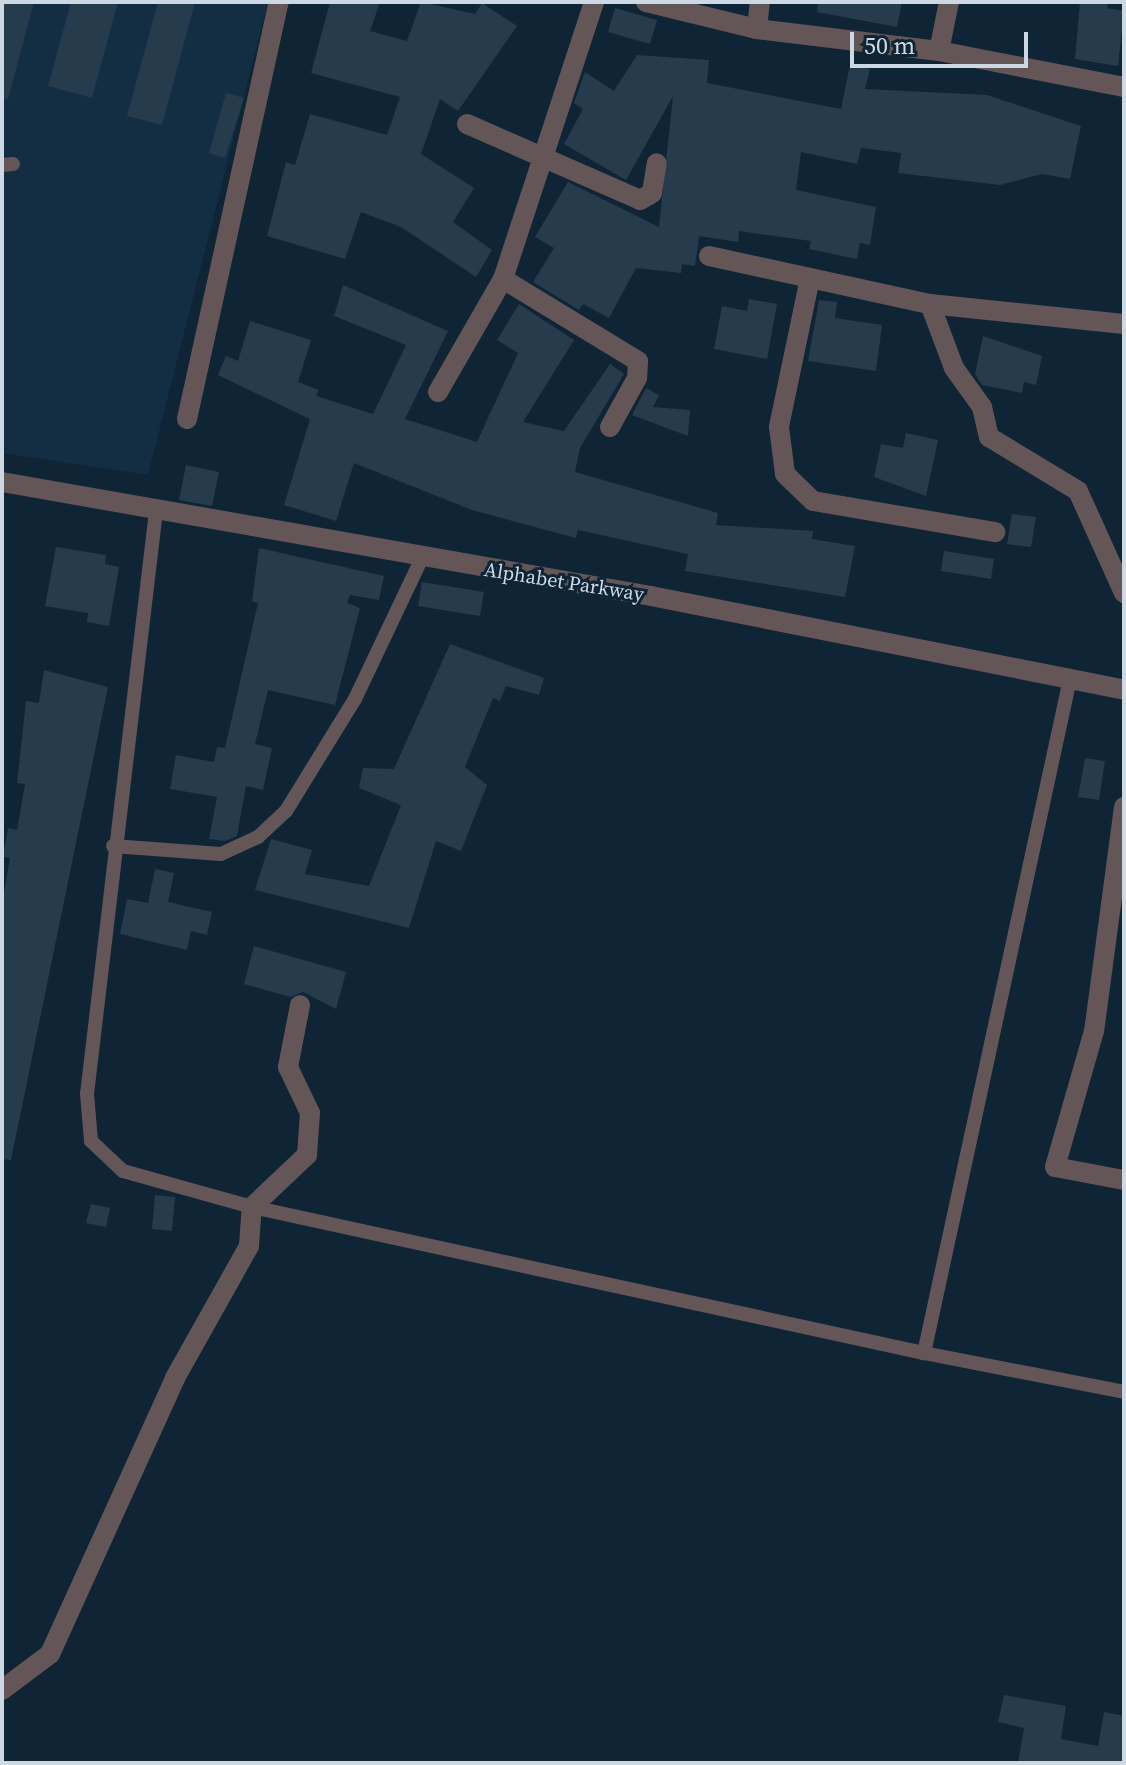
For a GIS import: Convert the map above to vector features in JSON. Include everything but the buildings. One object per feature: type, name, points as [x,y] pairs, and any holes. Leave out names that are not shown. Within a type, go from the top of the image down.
[{"type":"street","points":[[187,419],[279,2]]},
{"type":"street","points":[[438,392],[503,279],[594,2]]},
{"type":"street","points":[[646,2],[757,29],[939,51],[1124,87]]},
{"type":"street","points":[[757,29],[760,2]]},
{"type":"street","points":[[939,51],[949,2]]},
{"type":"street","points":[[467,124],[542,160],[640,200],[652,193],[657,163]]},
{"type":"street","points":[[709,256],[930,304],[1124,324]]},
{"type":"street","points":[[810,278],[779,427],[785,474],[813,501],[995,532]]},
{"type":"street","points":[[503,279],[638,361],[637,378],[610,427]]},
{"type":"street","points":[[930,304],[954,368],[982,407],[989,437],[1078,491],[1124,593]]},
{"type":"street","name":"Alphabet Parkway","points":[[2,482],[1124,690]]},
{"type":"street","points":[[1124,807],[1094,1031],[1055,1167],[1124,1180]]},
{"type":"street","points":[[2,1690],[50,1654],[175,1378],[249,1246],[252,1207],[307,1155],[313,1133],[288,1067],[300,1005]]},
{"type":"lane","points":[[156,511],[113,846],[87,1094],[91,1141],[123,1171],[252,1207],[924,1353],[1124,1392]]},
{"type":"lane","points":[[113,846],[221,854],[258,837],[286,811],[355,699],[422,558]]},
{"type":"lane","points":[[924,1353],[1070,679]]},
{"type":"shaded area","points":[[2,2],[268,2],[148,475],[2,453]]}]
